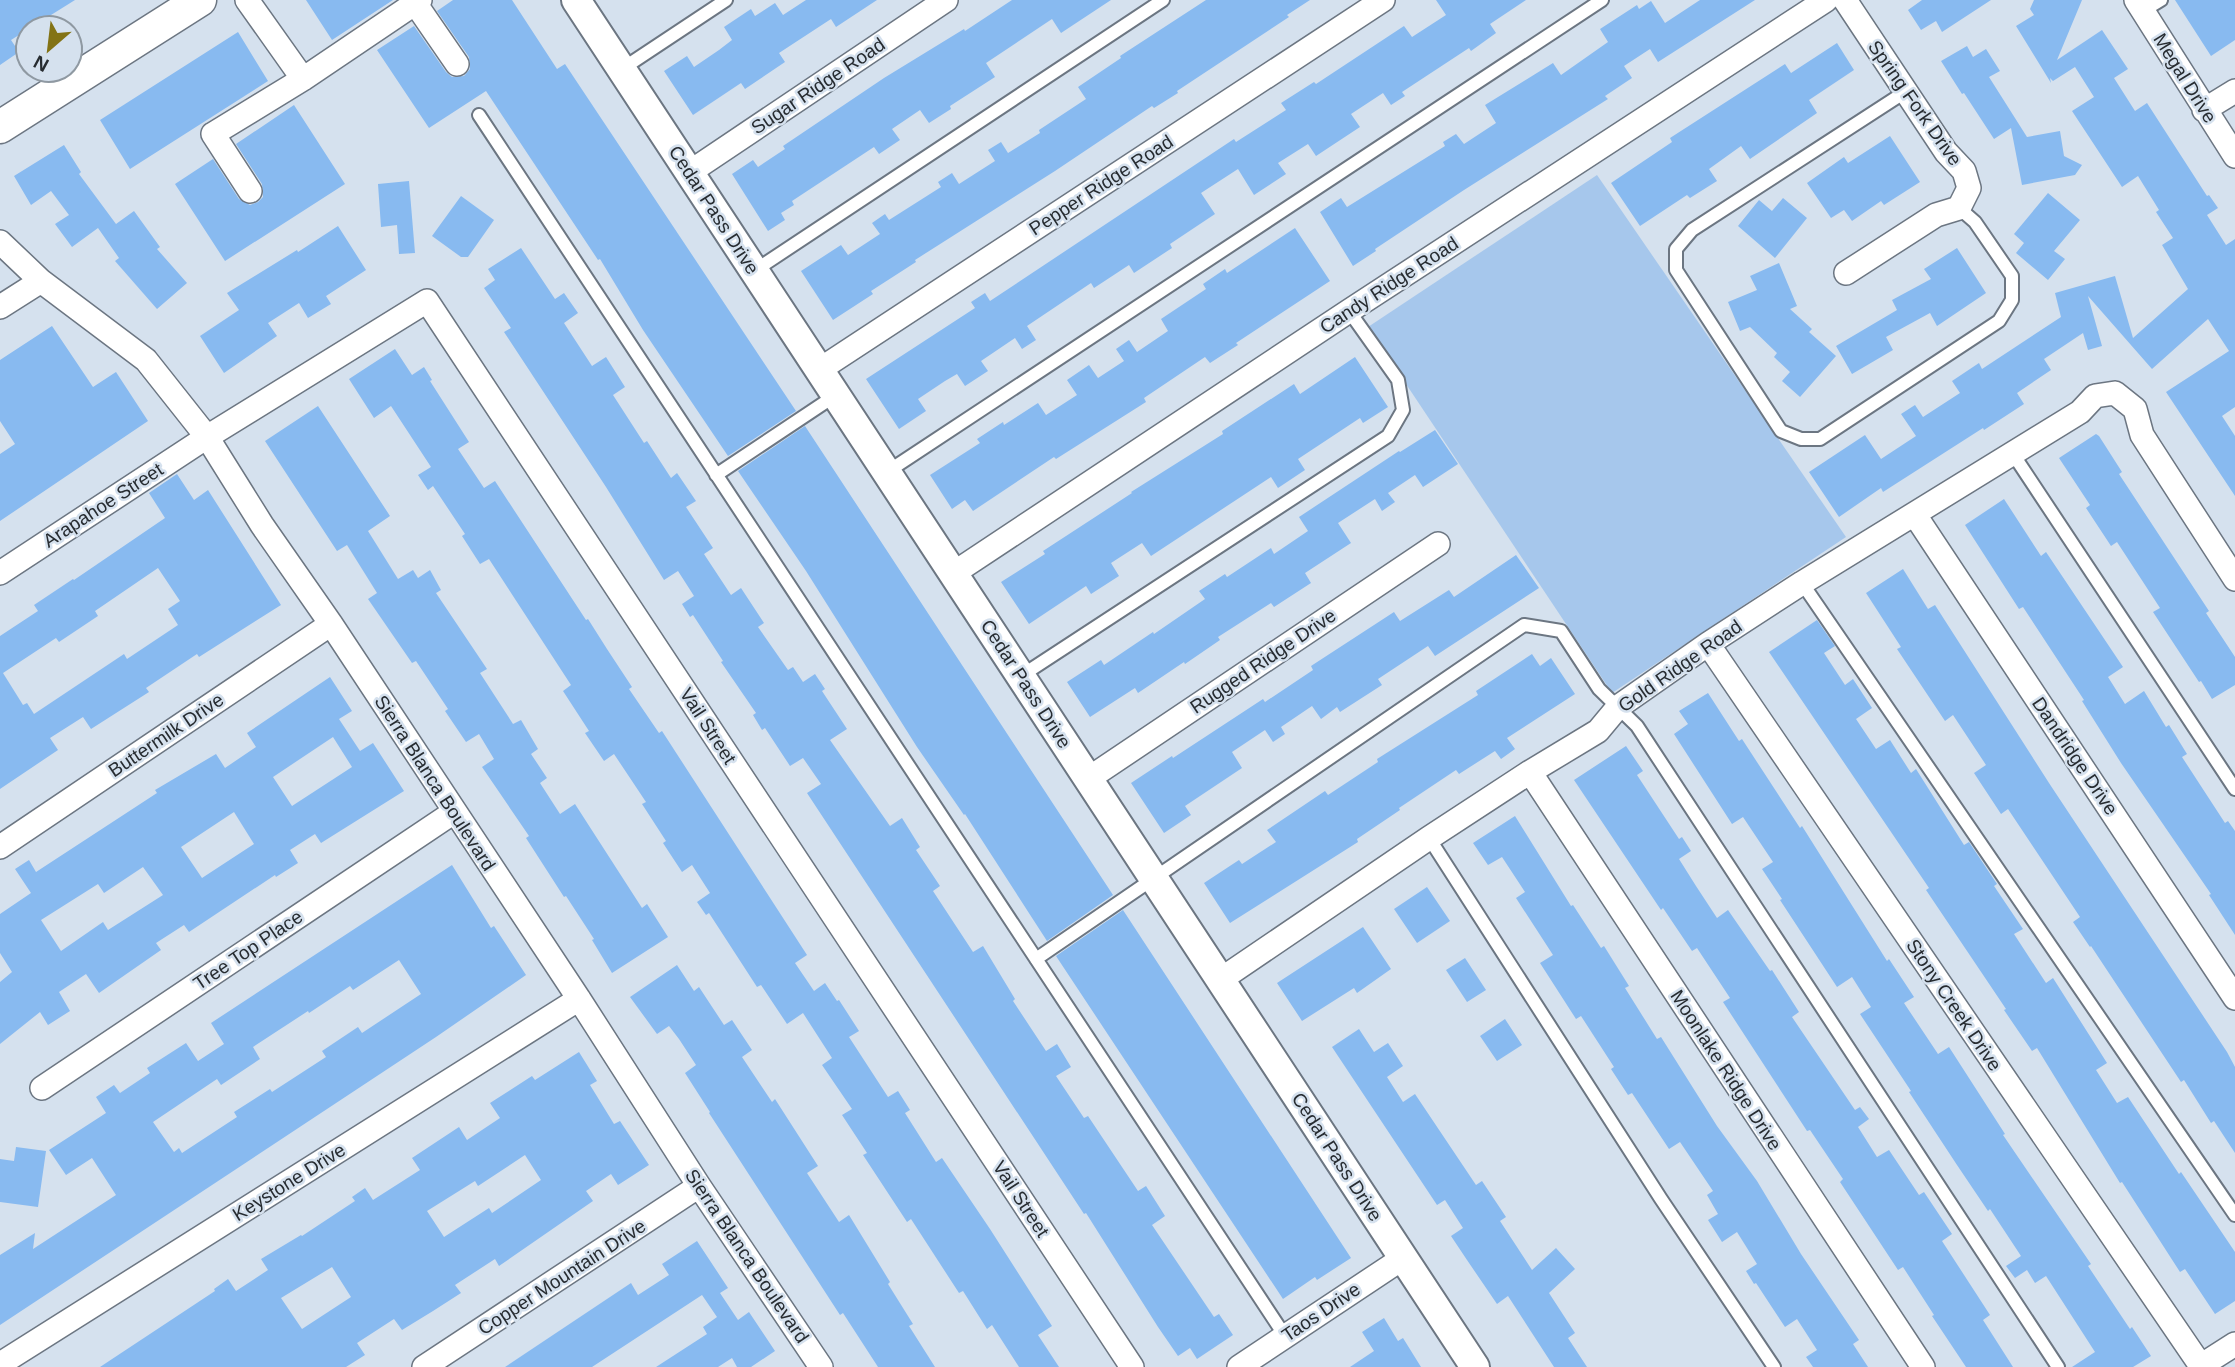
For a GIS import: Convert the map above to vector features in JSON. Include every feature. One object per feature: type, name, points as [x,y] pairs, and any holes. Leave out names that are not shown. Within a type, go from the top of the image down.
[{"type":"main road","points":[[0,127],[200,0]]},
{"type":"street","points":[[247,0],[303,79]]},
{"type":"street","name":"Cedar Pass Drive","points":[[576,0],[1475,1367]]},
{"type":"street","name":"Sugar Ridge Road","points":[[690,172],[946,0]]},
{"type":"street","name":"Pepper Ridge Road","points":[[819,370],[1383,0]]},
{"type":"street","name":"Candy Ridge Road","points":[[954,573],[1825,0]]},
{"type":"street","name":"Spring Fork Drive","points":[[1845,0],[1946,152],[1964,171],[1969,188],[1959,208]]},
{"type":"street","points":[[250,191],[213,134],[303,79],[417,2],[457,64]]},
{"type":"street","name":"Megal Drive","points":[[2147,4],[2204,110],[2235,156]]},
{"type":"street","points":[[2204,110],[2235,91]]},
{"type":"street","points":[[1846,273],[1936,215],[1959,208]]},
{"type":"street","name":"Sierra Blanca Boulevard","points":[[0,242],[41,281],[146,360],[207,438],[261,525],[331,624],[699,1186],[821,1367]]},
{"type":"street","points":[[0,307],[41,281]]},
{"type":"street","name":"Vail Street","points":[[207,438],[427,300],[1132,1367]]},
{"type":"street","name":"Gold Ridge Road","points":[[1220,980],[1429,838],[1598,731],[1618,707],[1708,644],[2080,412],[2095,396],[2115,393],[2135,410],[2142,435],[2235,579]]},
{"type":"street","name":"Arapahoe Street","points":[[0,573],[207,438]]},
{"type":"street","name":"Dandridge Drive","points":[[1915,515],[2235,998]]},
{"type":"street","name":"Rugged Ridge Drive","points":[[1088,779],[1438,544]]},
{"type":"street","name":"Buttermilk Drive","points":[[0,847],[331,624]]},
{"type":"street","name":"Stony Creek Drive","points":[[1708,644],[2200,1366]]},
{"type":"street","name":"Moonlake Ridge Drive","points":[[1530,772],[1923,1367]]},
{"type":"street","name":"Tree Top Place","points":[[42,1088],[454,812]]},
{"type":"street","name":"Keystone Drive","points":[[0,1364],[579,999]]},
{"type":"street","name":"Copper Mountain Drive","points":[[424,1367],[699,1186]]},
{"type":"street","name":"Taos Drive","points":[[1239,1367],[1403,1258]]},
{"type":"street","points":[[2200,1366],[2235,1344]]},
{"type":"lane","points":[[622,69],[726,0]]},
{"type":"lane","points":[[754,271],[1163,0]]},
{"type":"lane","points":[[887,472],[1602,0]]},
{"type":"lane","points":[[1905,92],[1692,230],[1676,249],[1676,270],[1782,431],[1801,439],[1820,439],[1999,321],[2012,300],[2012,276],[1975,222],[1959,208]]},
{"type":"lane","points":[[479,115],[1285,1336]]},
{"type":"lane","points":[[1021,676],[1388,436],[1404,410],[1398,380],[1349,311]]},
{"type":"lane","points":[[716,475],[836,395]]},
{"type":"lane","points":[[2013,454],[2235,789]]},
{"type":"lane","points":[[1802,583],[2235,1215]]},
{"type":"lane","points":[[1036,959],[1524,625],[1561,631],[1599,689],[1637,726],[2058,1367]]},
{"type":"lane","points":[[1429,838],[1661,1199],[1774,1367]]},
{"type":"shaded area","points":[[1597,175],[1846,537],[1612,693],[1368,327]]},
{"type":"building","points":[[0,0],[75,0],[53,14],[14,14],[14,38],[11,40],[14,55],[0,65]]},
{"type":"building","points":[[306,0],[393,0],[332,40]]},
{"type":"building","points":[[453,0],[512,0],[557,69],[565,64],[796,411],[728,456],[643,330],[600,259],[598,260],[486,91],[429,128],[377,50],[414,26],[446,72],[452,77],[464,76],[470,69],[469,57],[437,11]]},
{"type":"building","points":[[806,0],[877,0],[836,27],[831,19],[779,53],[785,62],[745,89],[741,83],[693,115],[664,71],[687,56],[694,67],[719,50],[732,40],[724,27],[751,9],[755,16],[775,3],[783,15]]},
{"type":"building","points":[[1012,0],[1111,0],[1061,33],[1052,19],[986,63],[995,77],[929,123],[920,110],[892,129],[900,140],[879,154],[874,147],[792,201],[794,205],[781,213],[785,220],[768,231],[732,174],[753,160],[758,167],[785,149],[783,146],[884,78]]},
{"type":"building","points":[[1206,0],[1310,0],[1287,15],[1289,17],[1177,91],[1178,93],[1154,108],[1152,106],[915,260],[916,262],[871,291],[873,294],[833,320],[801,271],[841,245],[848,255],[880,234],[872,223],[885,214],[889,220],[941,187],[938,182],[952,173],[959,184],[995,161],[988,150],[1001,142],[1008,153],[1040,133],[1039,130],[1086,99],[1078,87]]},
{"type":"building","points":[[1436,0],[1526,0],[1490,24],[1496,33],[1402,92],[1405,96],[1391,105],[1383,93],[1351,114],[1360,127],[1316,156],[1308,144],[1278,163],[1286,174],[1254,195],[1238,169],[1201,193],[1215,214],[1170,244],[1172,248],[1134,273],[1129,265],[1094,288],[1091,283],[1027,326],[1036,340],[1022,349],[1015,338],[981,361],[988,371],[965,386],[957,374],[918,399],[926,411],[899,429],[866,379],[975,308],[971,302],[985,293],[990,301],[1234,139],[1236,142],[1286,110],[1281,103],[1314,82],[1316,84],[1404,26],[1412,37],[1446,15]]},
{"type":"building","points":[[1700,0],[1755,0],[1658,62],[1650,49],[1624,66],[1632,78],[1605,96],[1608,99],[1464,190],[1353,266],[1320,212],[1341,198],[1347,207],[1445,146],[1443,142],[1456,134],[1464,144],[1496,123],[1485,105],[1553,63],[1561,75],[1608,42],[1600,29],[1637,5],[1639,9],[1651,1],[1665,23]]},
{"type":"building","points":[[1922,0],[1991,0],[1942,32],[1936,21],[1921,30],[1908,10]]},
{"type":"building","points":[[2034,0],[2082,0],[2057,60],[2102,30],[2128,69],[2114,78],[2135,111],[2147,103],[2207,196],[2209,195],[2218,208],[2207,215],[2226,245],[2235,239],[2235,407],[2222,416],[2235,436],[2235,496],[2166,392],[2229,351],[2208,319],[2152,369],[2088,296],[2102,346],[2088,350],[2083,333],[2044,359],[2051,370],[2017,393],[2024,404],[1883,492],[1881,488],[1839,517],[1809,472],[1865,435],[1881,459],[1916,436],[1901,414],[1915,405],[1923,417],[1960,393],[1952,381],[1979,363],[1982,369],[2061,317],[2055,293],[2115,276],[2133,338],[2188,289],[2162,245],[2173,238],[2138,176],[2122,187],[2072,111],[2094,97],[2075,67],[2053,81],[2050,78],[2051,83],[2016,26],[2034,15],[2030,9]]},
{"type":"building","points":[[2175,0],[2235,0],[2235,40],[2211,56]]},
{"type":"building","points":[[238,32],[268,81],[130,169],[100,120]]},
{"type":"building","points":[[1837,43],[1854,70],[1809,100],[1817,113],[1750,159],[1741,146],[1709,169],[1717,181],[1690,198],[1687,195],[1640,226],[1611,183],[1672,142],[1670,138],[1785,64],[1791,73]]},
{"type":"building","points":[[1967,46],[1973,57],[1986,49],[2000,71],[1989,77],[2027,137],[2060,131],[2064,156],[2082,165],[2075,175],[2022,185],[2011,128],[1994,139],[1941,61]]},
{"type":"building","points":[[294,105],[345,184],[225,261],[175,184],[213,159],[239,199],[250,205],[258,202],[263,197],[262,184],[236,144]]},
{"type":"building","points":[[1890,136],[1920,182],[1884,205],[1881,201],[1852,221],[1844,210],[1831,218],[1807,183],[1844,157],[1848,163]]},
{"type":"building","points":[[64,145],[81,172],[79,174],[116,224],[134,211],[160,247],[157,249],[187,283],[157,309],[115,261],[119,258],[98,228],[72,247],[55,224],[69,215],[51,191],[31,205],[14,176]]},
{"type":"building","points":[[409,181],[415,253],[399,254],[397,225],[381,227],[378,184]]},
{"type":"building","points":[[2048,193],[2080,220],[2054,251],[2065,259],[2048,280],[2016,253],[2024,243],[2014,234]]},
{"type":"building","points":[[461,196],[494,220],[468,257],[461,257],[432,236]]},
{"type":"building","points":[[1783,198],[1807,218],[1775,258],[1738,226],[1759,200],[1772,211]]},
{"type":"building","points":[[338,226],[366,270],[326,296],[331,304],[308,318],[299,303],[268,323],[277,336],[224,373],[200,336],[239,310],[227,293]]},
{"type":"building","points":[[1295,228],[1330,281],[1236,343],[1238,345],[1210,363],[1205,357],[1144,398],[1146,402],[1056,459],[1054,457],[973,511],[965,500],[952,509],[930,475],[980,443],[977,439],[1003,422],[1004,425],[1038,403],[1046,415],[1077,395],[1067,380],[1089,365],[1098,378],[1124,361],[1116,349],[1129,340],[1137,352],[1168,331],[1161,319],[1206,289],[1203,284],[1225,269],[1227,273]]},
{"type":"building","points":[[521,248],[555,299],[564,293],[578,313],[564,323],[592,366],[606,357],[625,387],[613,395],[671,478],[677,473],[696,501],[686,507],[713,548],[704,554],[731,595],[741,588],[764,623],[758,627],[788,670],[793,667],[803,682],[815,674],[825,689],[822,691],[847,729],[830,740],[890,826],[902,818],[920,847],[916,850],[940,886],[933,891],[973,952],[983,946],[1015,999],[1013,1001],[1046,1051],[1057,1044],[1071,1067],[1056,1076],[1084,1118],[1088,1116],[1138,1191],[1146,1186],[1165,1216],[1152,1225],[1214,1317],[1219,1314],[1233,1335],[1197,1359],[1190,1348],[1178,1356],[1158,1327],[1086,1213],[1084,1214],[807,793],[821,784],[803,758],[790,766],[765,728],[762,730],[753,715],[756,713],[721,662],[723,661],[693,615],[690,617],[682,604],[694,596],[678,571],[664,580],[504,332],[511,328],[484,288],[495,280],[488,269]]},
{"type":"building","points":[[1957,248],[1986,293],[1937,326],[1930,313],[1886,337],[1893,350],[1852,374],[1836,346],[1897,310],[1892,300],[1931,279],[1924,269]]},
{"type":"building","points":[[1779,263],[1797,306],[1790,309],[1812,329],[1809,332],[1836,356],[1800,397],[1782,381],[1790,372],[1774,357],[1777,353],[1750,327],[1740,331],[1728,302],[1757,290],[1750,276]]},
{"type":"building","points":[[52,326],[93,387],[116,372],[148,421],[0,521],[0,454],[15,444],[0,421],[0,360]]},
{"type":"building","points":[[395,349],[412,375],[424,367],[469,442],[458,449],[484,488],[495,481],[632,687],[629,689],[659,733],[662,731],[807,955],[795,963],[814,991],[825,983],[837,1001],[839,1000],[859,1031],[849,1037],[888,1097],[898,1091],[910,1110],[905,1113],[936,1162],[942,1158],[990,1229],[1052,1326],[1038,1335],[1059,1367],[1019,1367],[992,1325],[987,1329],[963,1291],[959,1293],[911,1219],[907,1222],[863,1155],[867,1153],[842,1115],[852,1109],[822,1065],[832,1058],[803,1013],[787,1024],[761,985],[757,987],[709,913],[706,915],[697,902],[710,893],[692,865],[682,872],[642,804],[646,802],[614,754],[604,761],[585,733],[589,731],[563,691],[571,685],[489,559],[480,564],[462,536],[465,534],[433,486],[428,490],[418,475],[431,467],[391,406],[374,418],[349,379]]},
{"type":"building","points":[[1355,357],[1388,407],[1363,423],[1360,418],[1298,459],[1305,470],[1278,488],[1271,477],[1151,556],[1142,543],[1111,563],[1119,576],[1091,594],[1086,586],[1029,624],[1001,582],[1045,554],[1043,551],[1223,434],[1222,431],[1294,384],[1300,394]]},
{"type":"building","points":[[318,406],[390,516],[368,531],[398,579],[413,570],[418,578],[430,570],[441,590],[436,593],[487,669],[480,673],[513,724],[521,720],[538,749],[531,754],[547,778],[540,783],[560,814],[575,804],[642,908],[647,904],[668,937],[612,973],[592,940],[594,939],[526,838],[529,836],[482,767],[494,759],[479,734],[466,742],[416,661],[412,663],[368,599],[377,593],[347,545],[337,551],[265,441]]},
{"type":"building","points":[[805,426],[1113,895],[1047,941],[738,471]]},
{"type":"building","points":[[1435,430],[1458,464],[1423,487],[1415,475],[1388,493],[1395,502],[1382,511],[1375,499],[1338,523],[1351,543],[1305,573],[1311,583],[1274,607],[1271,603],[1218,637],[1220,640],[1185,664],[1184,662],[1138,693],[1135,688],[1090,717],[1067,682],[1101,660],[1104,665],[1153,632],[1154,634],[1205,599],[1199,591],[1225,574],[1227,577],[1271,548],[1274,554],[1308,531],[1299,517]]},
{"type":"building","points":[[2096,434],[2122,472],[2119,474],[2209,611],[2206,613],[2235,657],[2235,685],[2212,699],[2153,612],[2160,608],[2117,542],[2111,546],[2086,508],[2090,505],[2059,458]]},
{"type":"building","points":[[177,474],[194,500],[208,490],[281,605],[199,657],[197,654],[146,688],[149,692],[91,729],[83,717],[50,738],[58,750],[0,789],[0,636],[38,611],[34,605],[165,518],[149,493]],"holes":[[[158,568],[180,601],[168,609],[178,625],[127,659],[124,654],[34,714],[27,703],[23,705],[3,673],[56,638],[59,642],[98,616],[95,611]]]},
{"type":"building","points":[[2004,499],[2041,556],[2046,552],[2123,667],[2108,677],[2125,704],[2144,691],[2166,727],[2169,725],[2187,754],[2182,757],[2225,823],[2228,821],[2235,831],[2235,935],[2209,895],[2211,894],[2121,763],[2082,701],[2084,700],[2023,607],[2019,609],[1965,525]]},
{"type":"building","points":[[1516,555],[1539,588],[1435,656],[1428,646],[1378,679],[1382,685],[1340,712],[1337,707],[1321,719],[1312,706],[1281,727],[1285,734],[1273,742],[1265,730],[1232,752],[1242,768],[1185,806],[1191,815],[1164,833],[1131,783],[1263,699],[1265,702],[1313,670],[1311,666],[1394,612],[1400,621],[1449,590],[1454,597]]},
{"type":"building","points":[[1903,569],[1928,609],[1935,605],[2227,1052],[2235,1067],[2235,1153],[2214,1121],[2211,1123],[2184,1080],[2181,1082],[2073,922],[2080,917],[2008,809],[2001,814],[1974,773],[1986,765],[1953,715],[1945,721],[1897,649],[1901,647],[1866,593]]},
{"type":"building","points":[[1817,620],[1835,646],[1824,653],[1845,685],[1853,679],[1872,708],[1856,719],[1876,749],[1890,740],[1911,773],[1916,769],[1964,845],[1969,842],[2023,929],[2014,934],[2046,983],[2053,978],[2107,1063],[2096,1070],[2117,1103],[2128,1097],[2235,1252],[2235,1301],[2215,1314],[2185,1269],[2180,1272],[2122,1182],[2120,1183],[2037,1048],[2032,1051],[2004,1010],[2006,1009],[1926,890],[1929,888],[1769,652]]},
{"type":"building","points":[[1532,654],[1540,666],[1551,658],[1575,694],[1507,738],[1515,749],[1501,759],[1495,751],[1459,774],[1456,770],[1399,808],[1400,810],[1357,839],[1358,842],[1230,923],[1204,883],[1239,860],[1242,864],[1276,842],[1267,830],[1325,791],[1328,795],[1378,762],[1377,759],[1478,695],[1476,691]]},
{"type":"building","points":[[330,677],[352,711],[339,719],[360,751],[373,743],[404,791],[321,843],[315,834],[290,850],[298,863],[276,877],[275,875],[189,932],[184,925],[156,943],[161,950],[99,993],[86,974],[59,992],[70,1011],[48,1025],[40,1012],[0,1044],[0,982],[12,972],[0,953],[0,914],[31,893],[15,869],[29,860],[36,872],[157,793],[155,790],[216,754],[225,768],[256,747],[247,733]],"holes":[[[333,737],[352,767],[292,806],[273,777]],[[234,812],[254,844],[202,878],[181,847]],[[143,867],[163,895],[108,930],[103,922],[61,951],[41,920],[98,884],[104,893]]]},
{"type":"building","points":[[1708,693],[1739,741],[1742,739],[1800,828],[1802,826],[1887,961],[1889,959],[1914,997],[1904,1003],[1938,1054],[1949,1047],[2005,1134],[2003,1135],[2091,1264],[2088,1266],[2151,1356],[2133,1367],[2072,1367],[2095,1352],[2046,1276],[2035,1283],[2027,1270],[2015,1278],[2006,1266],[2021,1256],[1957,1165],[1860,1014],[1871,1007],[1852,977],[1837,987],[1762,869],[1773,862],[1743,817],[1732,824],[1674,734],[1688,724],[1679,711]]},
{"type":"building","points":[[1626,746],[1643,771],[1637,775],[1679,839],[1682,837],[1691,851],[1679,859],[1717,918],[1728,910],[1770,971],[1772,970],[1799,1012],[1792,1017],[1855,1110],[1860,1107],[1869,1119],[1858,1127],[1877,1157],[1889,1150],[1919,1195],[1924,1192],[1952,1234],[1942,1241],[1990,1315],[1983,1320],[2013,1367],[1966,1367],[1903,1267],[1898,1270],[1840,1182],[1843,1179],[1810,1130],[1807,1131],[1723,1002],[1730,998],[1697,948],[1692,951],[1663,908],[1661,910],[1574,780]]},
{"type":"building","points":[[1515,816],[1571,906],[1573,905],[1601,948],[1604,946],[1629,986],[1625,988],[1657,1039],[1661,1037],[1859,1340],[1853,1344],[1868,1367],[1813,1367],[1806,1357],[1817,1350],[1797,1319],[1785,1327],[1756,1283],[1754,1284],[1746,1271],[1757,1264],[1737,1232],[1722,1242],[1708,1220],[1718,1214],[1707,1195],[1713,1191],[1680,1142],[1669,1149],[1632,1093],[1628,1095],[1611,1069],[1614,1067],[1581,1016],[1576,1019],[1540,963],[1553,955],[1516,898],[1525,892],[1502,857],[1488,865],[1473,843]]},
{"type":"building","points":[[452,865],[491,928],[494,926],[526,975],[0,1325],[0,1255],[35,1233],[33,1249],[116,1195],[92,1158],[66,1175],[49,1150],[106,1113],[96,1097],[114,1085],[120,1093],[150,1073],[147,1068],[186,1043],[198,1061],[224,1044],[211,1023]],"holes":[[[399,960],[421,994],[362,1033],[358,1027],[322,1051],[326,1057],[272,1092],[270,1089],[234,1112],[237,1117],[182,1153],[179,1148],[174,1152],[153,1122],[217,1079],[221,1085],[260,1059],[253,1047],[308,1011],[309,1013],[350,986],[353,990]]]},
{"type":"building","points":[[1427,887],[1450,921],[1417,943],[1394,909]]},
{"type":"building","points":[[1123,910],[1351,1258],[1317,1280],[1315,1277],[1283,1299],[1056,956]]},
{"type":"building","points":[[1363,927],[1391,969],[1357,993],[1354,988],[1302,1021],[1277,983]]},
{"type":"building","points":[[1465,958],[1486,990],[1467,1002],[1446,970]]},
{"type":"building","points":[[677,965],[694,991],[699,987],[724,1025],[732,1020],[752,1050],[742,1057],[772,1102],[775,1099],[818,1166],[807,1173],[839,1222],[849,1215],[890,1282],[888,1284],[913,1324],[909,1326],[935,1367],[878,1367],[843,1313],[840,1315],[709,1113],[685,1073],[696,1065],[679,1039],[669,1026],[657,1034],[630,997]]},
{"type":"building","points":[[1505,1019],[1522,1045],[1497,1061],[1480,1036]]},
{"type":"building","points":[[1359,1029],[1374,1052],[1388,1043],[1403,1066],[1387,1077],[1403,1102],[1415,1094],[1476,1185],[1482,1181],[1506,1217],[1500,1221],[1532,1270],[1556,1248],[1575,1269],[1549,1293],[1575,1333],[1568,1338],[1587,1367],[1554,1367],[1508,1296],[1497,1304],[1467,1260],[1451,1236],[1463,1228],[1445,1200],[1437,1205],[1332,1047]]},
{"type":"building","points":[[579,1052],[597,1081],[590,1085],[614,1124],[620,1121],[649,1165],[618,1185],[611,1174],[586,1191],[593,1201],[499,1266],[495,1259],[455,1285],[461,1293],[402,1330],[394,1319],[357,1343],[365,1355],[346,1367],[100,1367],[215,1291],[214,1289],[228,1279],[236,1291],[268,1270],[261,1259],[355,1201],[352,1197],[365,1188],[373,1200],[420,1170],[412,1158],[459,1127],[467,1140],[500,1118],[490,1103],[532,1076],[535,1080]],"holes":[[[525,1155],[541,1180],[492,1213],[489,1208],[444,1237],[427,1211],[475,1181],[478,1186]],[[332,1267],[351,1297],[302,1329],[281,1298]]]},
{"type":"building","points":[[16,1147],[46,1151],[38,1207],[0,1202],[0,1159],[14,1161]]},
{"type":"building","points":[[697,1241],[728,1288],[720,1293],[738,1320],[749,1312],[775,1351],[751,1367],[737,1367],[732,1358],[718,1367],[656,1367],[707,1334],[703,1327],[717,1317],[702,1295],[592,1367],[505,1367],[631,1283],[638,1295],[669,1275],[662,1264]]},
{"type":"building","points":[[1384,1318],[1398,1341],[1403,1338],[1421,1367],[1350,1367],[1374,1351],[1362,1332]]}]
